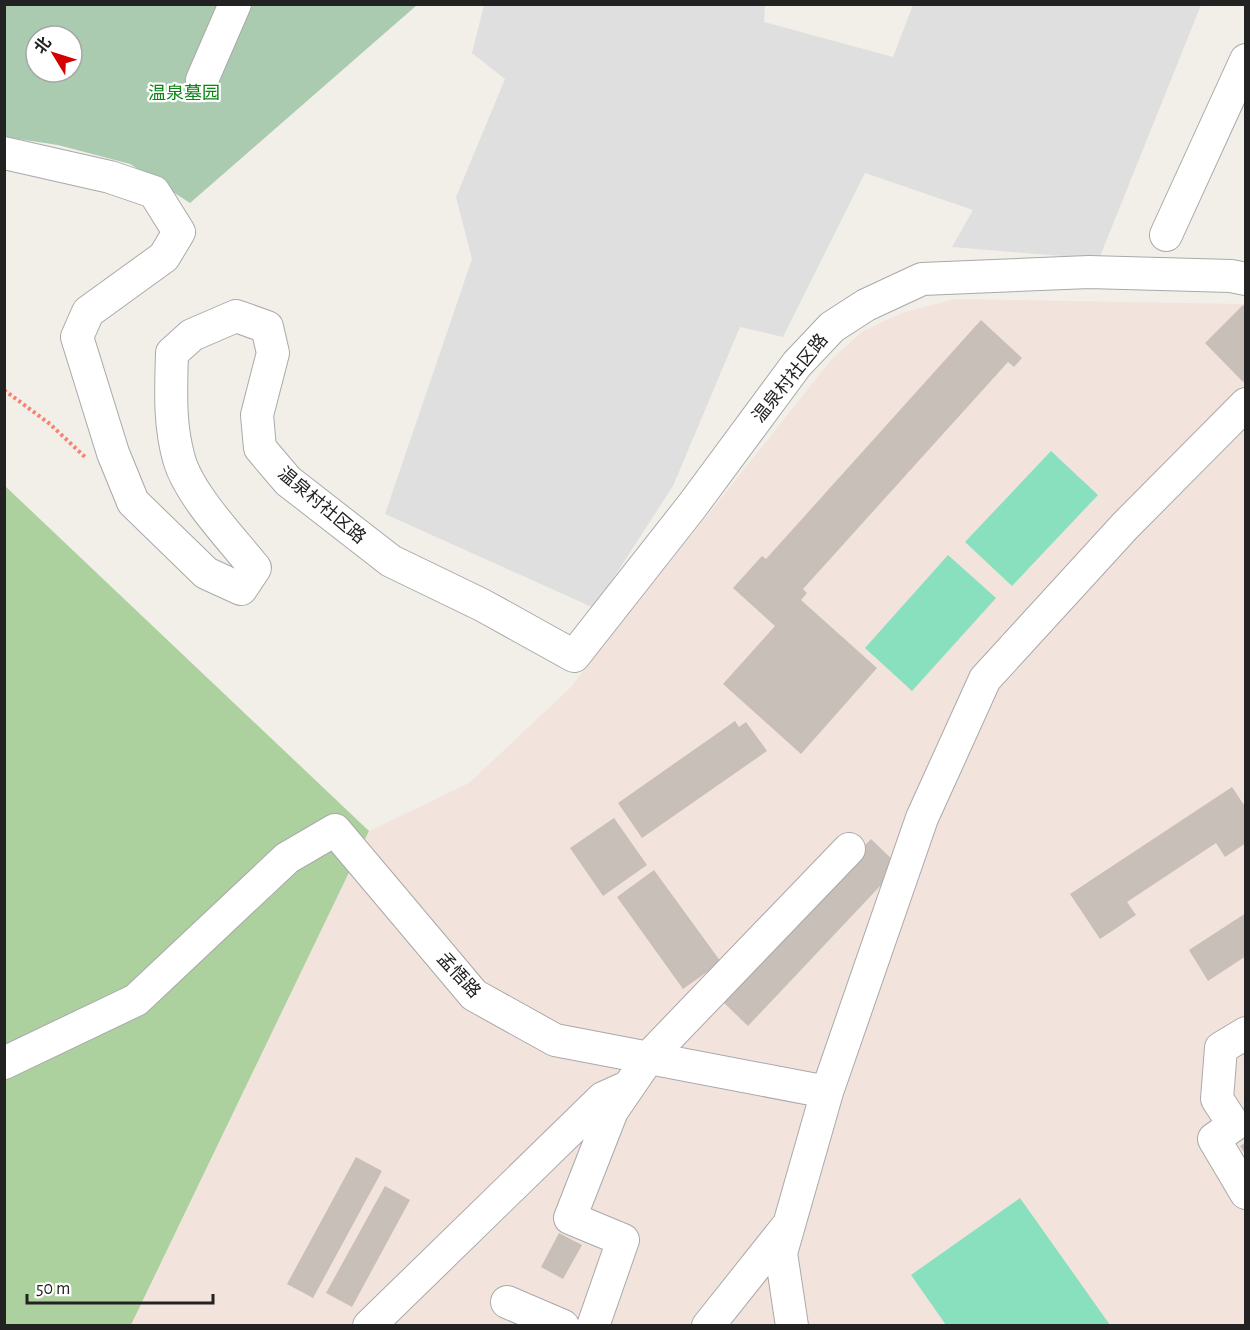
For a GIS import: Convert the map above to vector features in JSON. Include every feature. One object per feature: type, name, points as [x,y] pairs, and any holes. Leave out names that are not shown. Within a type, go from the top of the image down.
[{"type":"street","points":[[202,80],[235,4]]},
{"type":"street","points":[[1166,235],[1245,60]]},
{"type":"street","name":"温泉村社区路","points":[[4,153],[110,177],[154,192],[179,232],[164,257],[88,312],[77,337],[113,453],[133,502],[207,573],[241,588],[255,568],[204,505],[179,461],[171,412],[172,353],[192,335],[236,316],[267,327],[273,353],[257,415],[260,448],[288,481],[391,561],[483,605],[574,656],[692,506],[797,364],[832,327],[866,305],[922,279],[1089,272],[1232,276],[1245,279]]},
{"type":"street","points":[[792,1326],[781,1253],[827,1092],[922,818],[985,679],[1125,526],[1245,404]]},
{"type":"street","name":"孟悟路","points":[[4,1063],[136,1000],[287,858],[335,830],[474,995],[555,1040],[827,1092]]},
{"type":"street","points":[[592,1326],[623,1240],[570,1218],[612,1111],[649,1057],[849,849]]},
{"type":"street","points":[[1245,1033],[1221,1048],[1217,1099],[1234,1125],[1214,1139],[1245,1193]]},
{"type":"street","points":[[369,1326],[603,1098],[630,1086]]},
{"type":"street","points":[[708,1326],[789,1224]]},
{"type":"street","points":[[507,1302],[563,1326]]},
{"type":"path","points":[[4,390],[50,424],[91,463]]},
{"type":"shaded area","points":[[484,5],[765,5],[764,22],[893,57],[913,5],[1201,5],[1099,259],[952,247],[973,210],[865,173],[783,337],[740,327],[673,486],[594,608],[385,514],[472,259],[456,197],[505,79],[472,53]]},
{"type":"shaded area","points":[[954,299],[1245,304],[1245,1325],[131,1326],[369,831],[469,783],[569,689],[831,360],[863,331],[902,313]]},
{"type":"green space","name":"温泉墓园","points":[[4,5],[417,5],[190,203],[130,164],[58,145],[5,137]]},
{"type":"green space","points":[[1051,451],[1098,495],[1012,586],[965,542]]},
{"type":"green space","points":[[4,485],[369,831],[131,1325],[5,1325]]},
{"type":"green space","points":[[948,555],[996,598],[912,691],[865,648]]},
{"type":"green space","points":[[1020,1198],[1110,1325],[946,1325],[911,1275]]},
{"type":"building","points":[[1243,305],[1246,308],[1246,379],[1243,382],[1205,343]]},
{"type":"building","points":[[981,320],[1022,358],[1014,367],[1008,362],[803,589],[807,593],[801,600],[877,668],[801,754],[723,684],[775,626],[733,588],[762,556],[766,559]]},
{"type":"building","points":[[735,721],[739,727],[746,722],[767,751],[642,838],[618,803]]},
{"type":"building","points":[[1232,787],[1246,808],[1246,843],[1225,857],[1216,843],[1127,902],[1136,915],[1100,939],[1070,894]]},
{"type":"building","points":[[614,818],[647,865],[603,896],[570,848]]},
{"type":"building","points":[[871,839],[899,866],[748,1026],[719,998]]},
{"type":"building","points":[[654,870],[721,962],[683,989],[617,897]]},
{"type":"building","points":[[1246,913],[1246,956],[1208,981],[1189,950]]},
{"type":"building","points":[[1246,1142],[1246,1155],[1240,1146]]},
{"type":"building","points":[[356,1157],[382,1171],[313,1298],[287,1284]]},
{"type":"building","points":[[385,1186],[410,1200],[352,1307],[326,1293]]},
{"type":"building","points":[[559,1233],[582,1245],[563,1279],[541,1267]]}]
